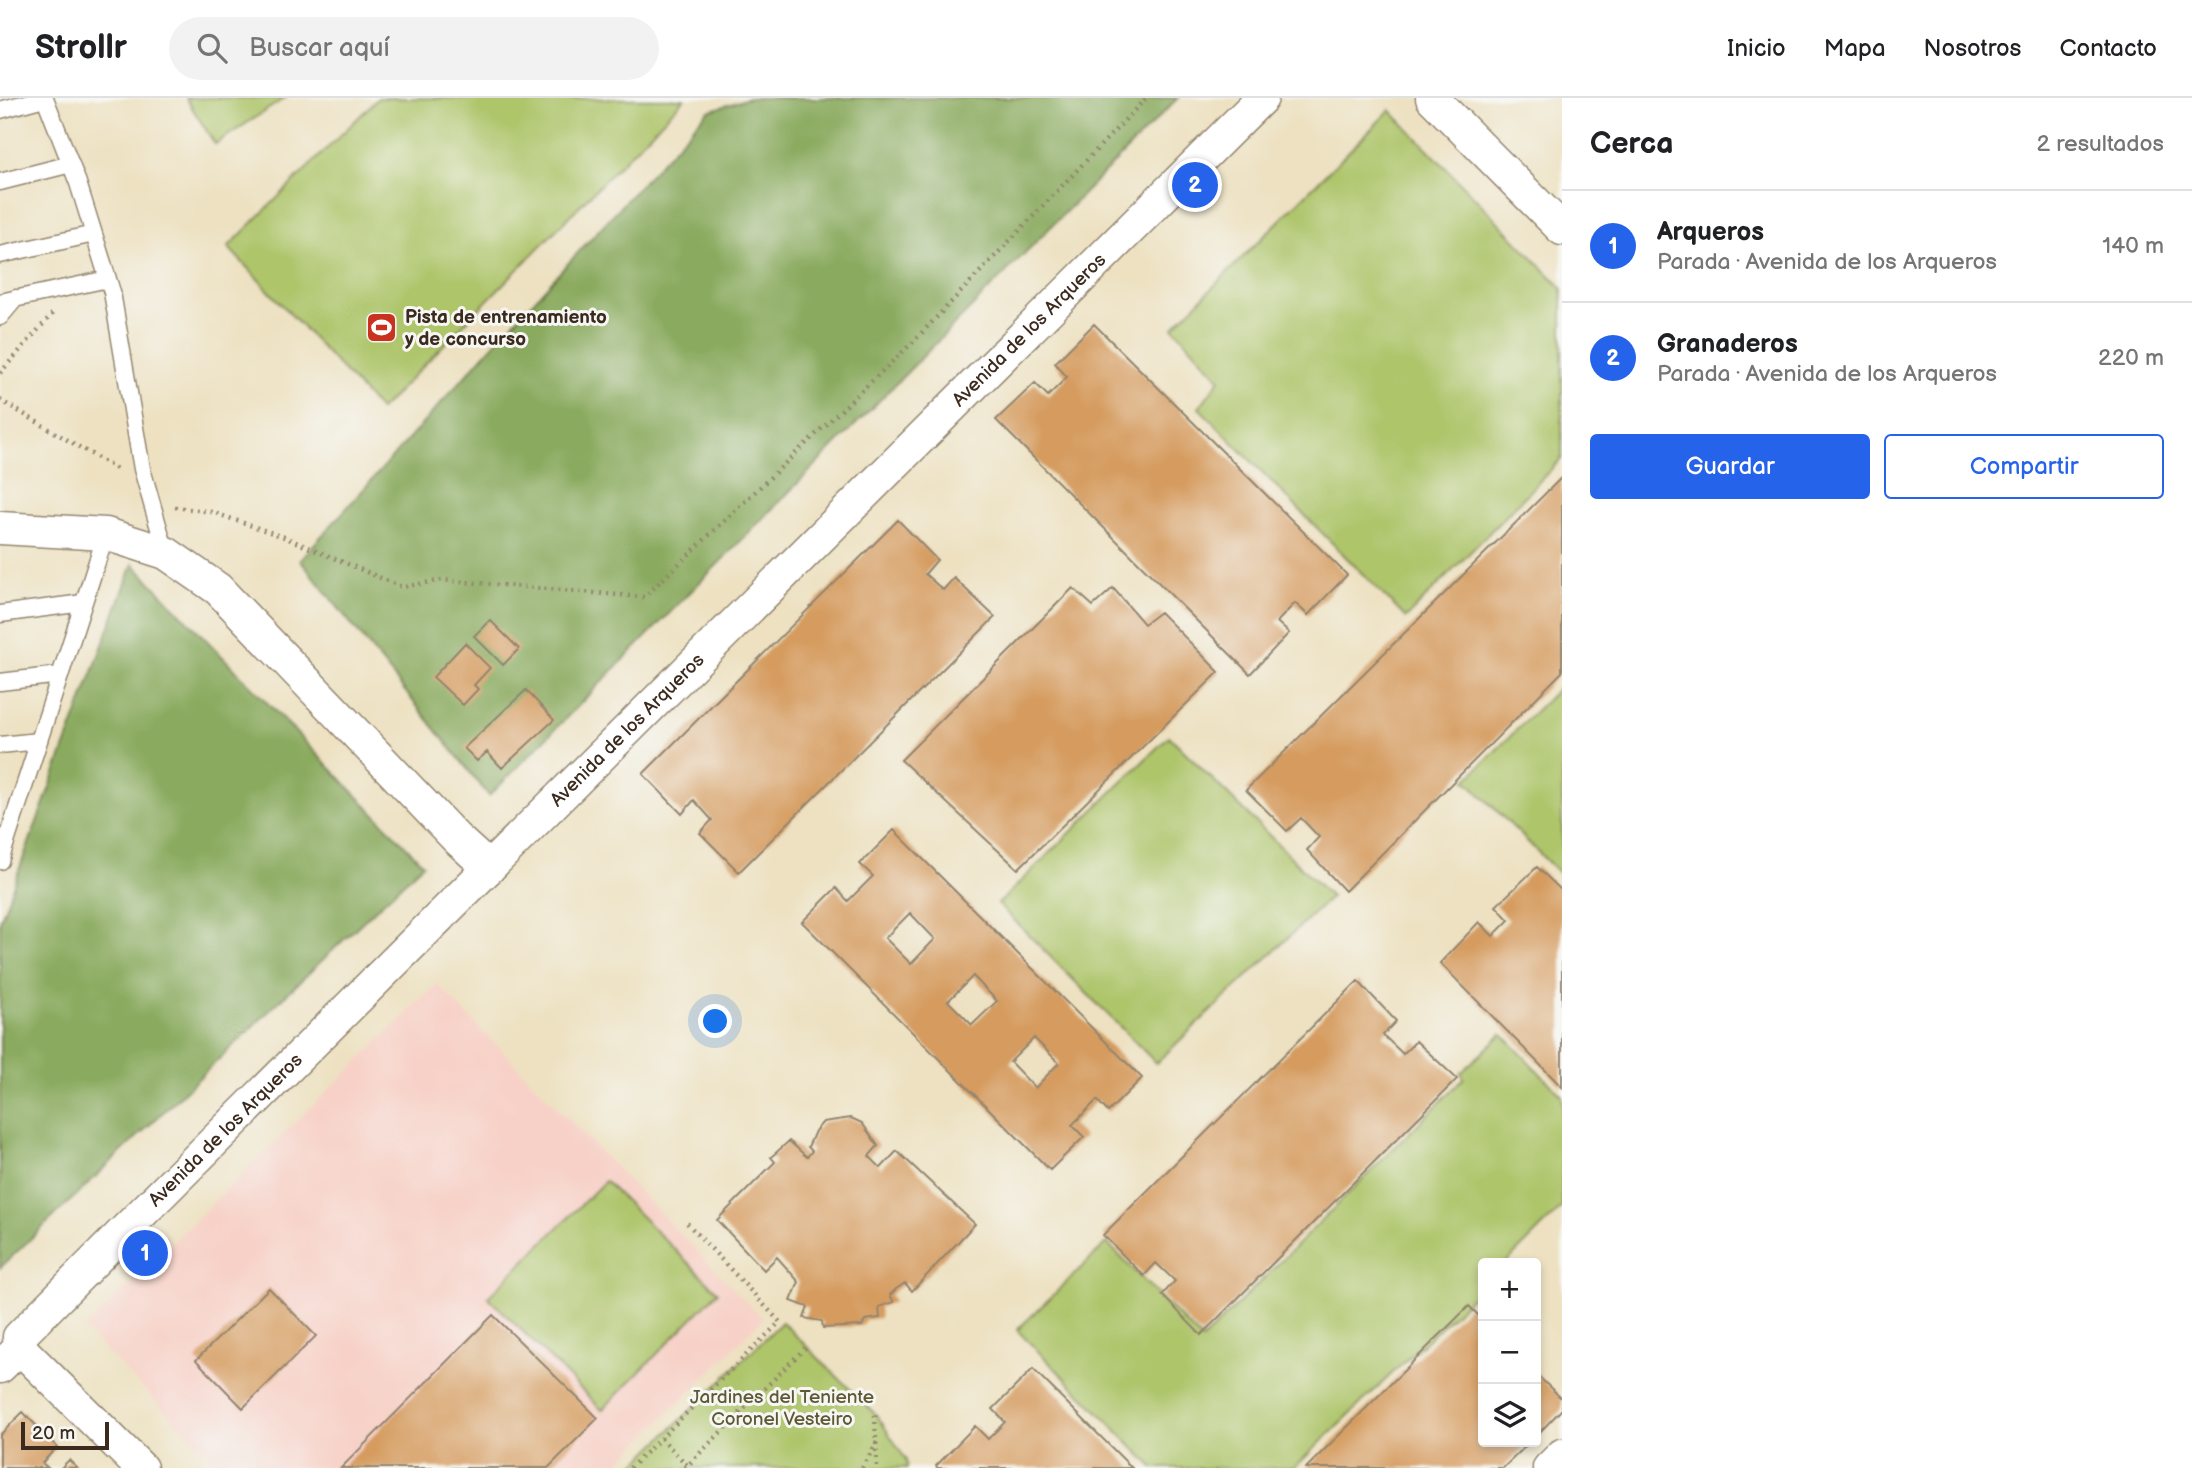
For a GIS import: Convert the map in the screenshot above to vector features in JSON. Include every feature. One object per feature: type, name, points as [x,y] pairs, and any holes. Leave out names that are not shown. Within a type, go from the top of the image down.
[{"type":"street","name":"Avenida de los Arqueros","points":[[10,1358],[19,1337],[1262,98]]},
{"type":"street","points":[[1432,98],[1562,229]]},
{"type":"street","points":[[0,528],[106,534],[166,553],[218,590],[456,838],[489,868]]},
{"type":"street","points":[[10,1358],[141,1468]]},
{"type":"street","points":[[1549,1468],[1562,1455]]},
{"type":"lane","points":[[0,110],[45,98],[71,164],[112,292],[142,470],[166,553]]},
{"type":"lane","points":[[0,182],[71,164]]},
{"type":"lane","points":[[0,255],[94,234]]},
{"type":"lane","points":[[0,317],[8,300],[108,279]]},
{"type":"lane","points":[[0,860],[8,813],[39,741],[106,534]]},
{"type":"lane","points":[[0,614],[83,603]]},
{"type":"lane","points":[[0,682],[60,675]]},
{"type":"lane","points":[[0,745],[39,741]]},
{"type":"path","points":[[152,504],[212,512],[284,537],[402,587],[442,580],[644,597],[912,343],[1146,98]]},
{"type":"path","points":[[0,373],[64,301],[66,287]]},
{"type":"path","points":[[0,400],[118,471],[142,470]]},
{"type":"path","points":[[630,1468],[780,1322],[687,1223]]},
{"type":"path","points":[[660,1438],[688,1467],[806,1347]]},
{"type":"path","points":[[876,1415],[877,1468]]},
{"type":"path","points":[[862,1468],[878,1441]]},
{"type":"shaded area","points":[[437,984],[763,1319],[613,1468],[222,1468],[84,1329]]},
{"type":"green space","points":[[186,98],[285,98],[215,144]]},
{"type":"green space","name":"Pista de entrenamiento y de concurso","points":[[378,98],[684,99],[380,410],[228,247]]},
{"type":"green space","points":[[749,98],[1178,98],[489,796],[300,560],[708,111]]},
{"type":"green space","points":[[1390,110],[1562,288],[1562,458],[1406,618],[1199,408],[1220,379],[1173,327]]},
{"type":"green space","points":[[133,564],[423,864],[0,1268],[0,921]]},
{"type":"green space","points":[[1562,685],[1562,876],[1466,780]]},
{"type":"green space","points":[[1169,736],[1331,897],[1156,1063],[998,904]]},
{"type":"green space","points":[[1502,1034],[1562,1096],[1562,1207],[1511,1258],[1478,1258],[1478,1291],[1294,1468],[1154,1468],[1017,1330],[1107,1243],[1202,1340],[1464,1078],[1461,1073]]},
{"type":"green space","points":[[605,1181],[718,1292],[602,1410],[488,1297]]},
{"type":"green space","name":"Jardines del Teniente Coronel Vesteiro","points":[[782,1322],[878,1417],[906,1460],[907,1468],[631,1468]]},
{"type":"building","points":[[1094,324],[1347,575],[1308,615],[1295,603],[1277,622],[1289,633],[1250,674],[996,420],[1035,383],[1048,396],[1067,377],[1055,363]]},
{"type":"building","points":[[1562,477],[1562,672],[1345,891],[1307,850],[1319,837],[1301,818],[1287,831],[1246,790]]},
{"type":"building","points":[[898,520],[937,560],[925,574],[943,590],[954,578],[995,617],[739,872],[700,833],[712,820],[694,800],[682,814],[643,774]]},
{"type":"building","points":[[1073,588],[1093,606],[1113,588],[1144,624],[1160,612],[1219,672],[1018,869],[901,760]]},
{"type":"building","points":[[490,620],[519,649],[503,665],[474,636]]},
{"type":"building","points":[[465,643],[490,668],[474,685],[478,689],[463,705],[433,677]]},
{"type":"building","points":[[526,690],[554,720],[502,768],[487,752],[477,761],[464,748]]},
{"type":"building","points":[[894,830],[1142,1078],[1108,1112],[1097,1100],[1072,1125],[1084,1137],[1050,1170],[802,922],[836,888],[848,901],[873,876],[860,864]],"holes":[[[910,913],[935,939],[911,964],[885,938]],[[973,976],[997,1001],[972,1025],[948,1001]],[[1034,1038],[1059,1063],[1035,1088],[1010,1062]]]},
{"type":"building","points":[[1537,867],[1562,891],[1562,1087],[1440,963],[1479,922],[1493,936],[1509,920],[1496,906]]},
{"type":"building","points":[[1358,981],[1396,1021],[1383,1035],[1403,1054],[1416,1041],[1457,1079],[1201,1335],[1162,1295],[1175,1281],[1156,1263],[1144,1276],[1103,1235]]},
{"type":"building","points":[[851,1118],[862,1123],[878,1146],[869,1156],[881,1168],[897,1151],[975,1224],[912,1291],[905,1283],[896,1289],[890,1295],[894,1302],[879,1307],[880,1318],[865,1320],[862,1326],[823,1328],[822,1321],[804,1318],[808,1307],[791,1301],[799,1282],[777,1257],[764,1270],[717,1220],[775,1162],[771,1157],[789,1141],[807,1157],[812,1151],[808,1147],[815,1131],[823,1122]]},
{"type":"building","points":[[269,1288],[316,1336],[243,1408],[196,1360]]},
{"type":"building","points":[[1469,1306],[1478,1315],[1478,1447],[1525,1447],[1503,1468],[1306,1468]]},
{"type":"building","points":[[493,1315],[598,1418],[548,1468],[341,1468]]},
{"type":"building","points":[[1033,1369],[1132,1468],[937,1468],[975,1426],[988,1439],[1005,1422],[993,1409]]},
{"type":"building","points":[[1541,1379],[1562,1399],[1562,1409],[1541,1431]]},
{"type":"building","points":[[23,1412],[57,1447],[42,1463],[48,1468],[0,1468],[0,1435]]},
{"type":"building","points":[[69,1460],[77,1468],[61,1468]]},
{"type":"place","name":"Granaderos","points":[[1195,185]]},
{"type":"place","name":"Pista de entrenamiento y de concurso","points":[[382,328]]},
{"type":"place","name":"Arqueros","points":[[145,1253]]}]
